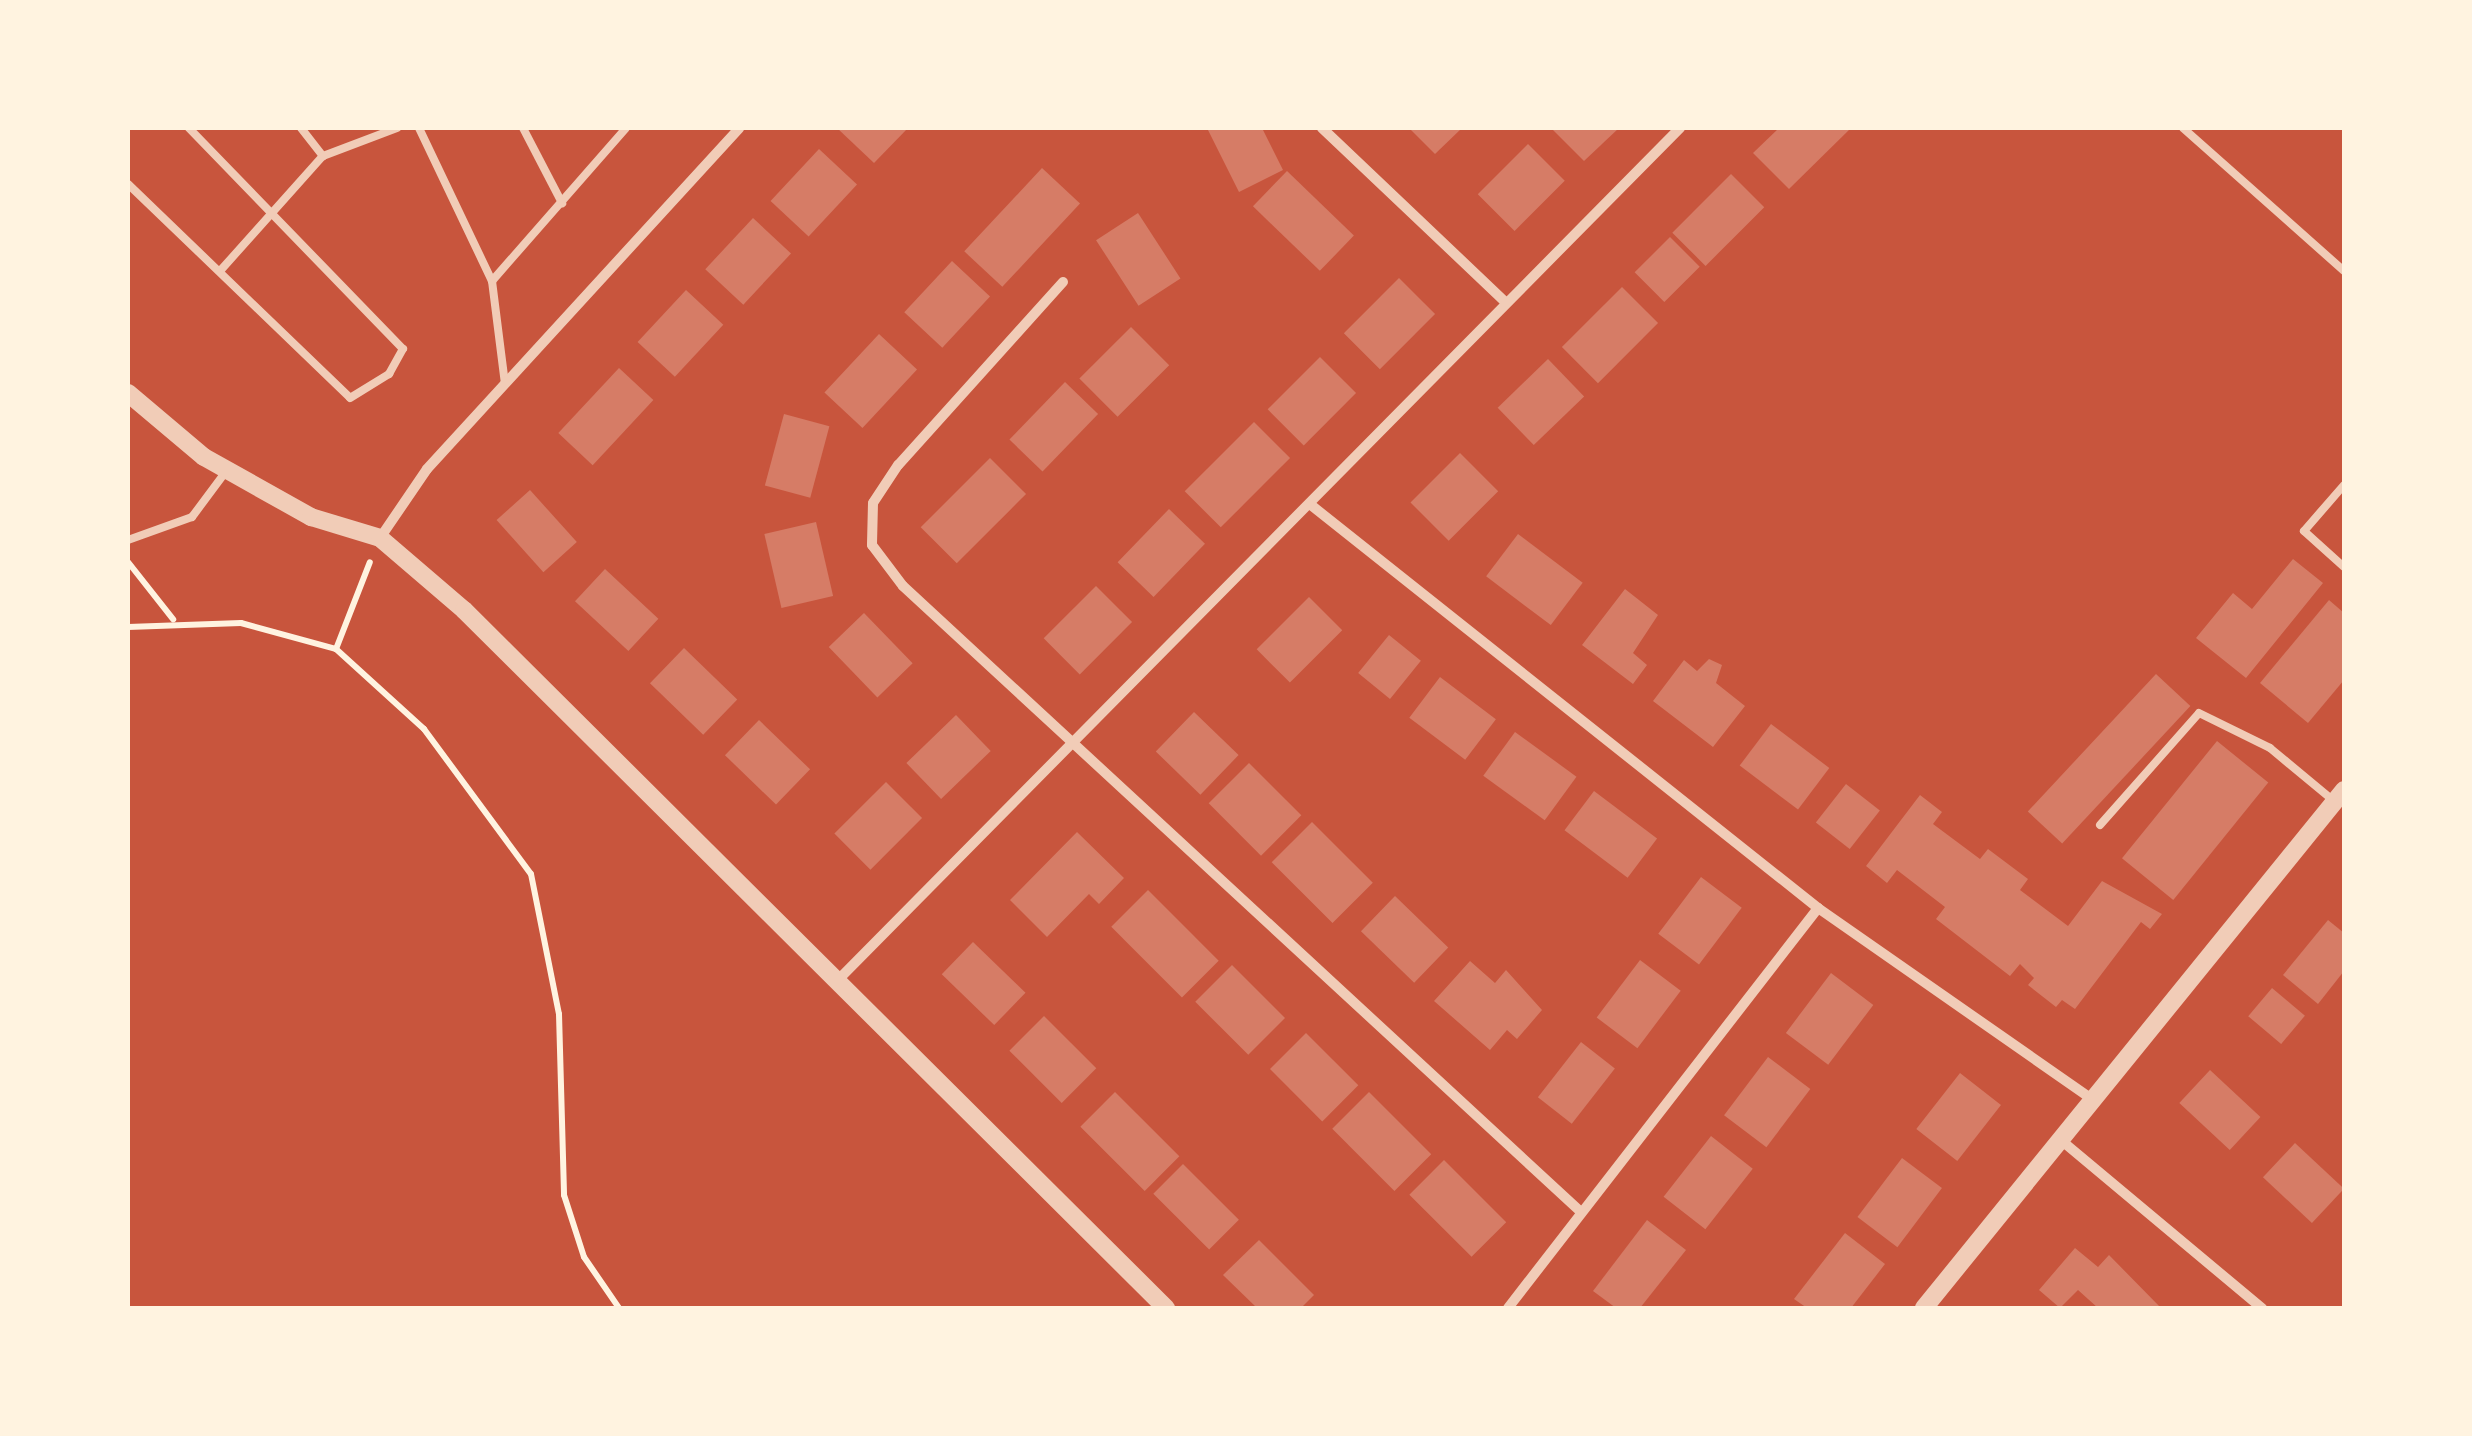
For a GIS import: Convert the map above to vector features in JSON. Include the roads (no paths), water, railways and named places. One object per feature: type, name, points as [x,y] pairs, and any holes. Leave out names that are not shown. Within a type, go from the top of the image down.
[{"type":"street","points":[[380,538],[505,384],[738,128]]},
{"type":"street","points":[[1322,128],[1504,302]]},
{"type":"street","points":[[838,980],[1070,743],[1312,505],[1504,302],[1680,128]]},
{"type":"street","points":[[1063,282],[898,465],[873,503],[872,545],[903,586],[1581,1212]]},
{"type":"street","points":[[128,393],[227,470],[311,518],[380,538],[464,610],[838,980],[1159,1306]]},
{"type":"street","points":[[1312,505],[1818,908],[2096,1101]]},
{"type":"street","points":[[1924,1308],[2340,796]]},
{"type":"street","points":[[1508,1308],[1818,908]]},
{"type":"street","points":[[2062,1142],[2262,1308]]},
{"type":"lane","points":[[128,184],[350,398],[390,374],[403,349],[189,128]]},
{"type":"lane","points":[[301,128],[323,156]]},
{"type":"lane","points":[[220,270],[323,156],[397,128]]},
{"type":"lane","points":[[419,128],[492,281],[505,384]]},
{"type":"lane","points":[[523,128],[562,203]]},
{"type":"lane","points":[[606,128],[612,140]]},
{"type":"lane","points":[[492,281],[626,128]]},
{"type":"lane","points":[[2183,128],[2344,270]]},
{"type":"lane","points":[[128,540],[192,517],[227,470]]},
{"type":"lane","points":[[2344,485],[2304,531],[2344,567]]},
{"type":"lane","points":[[2100,825],[2199,713],[2270,748],[2340,796]]}]
